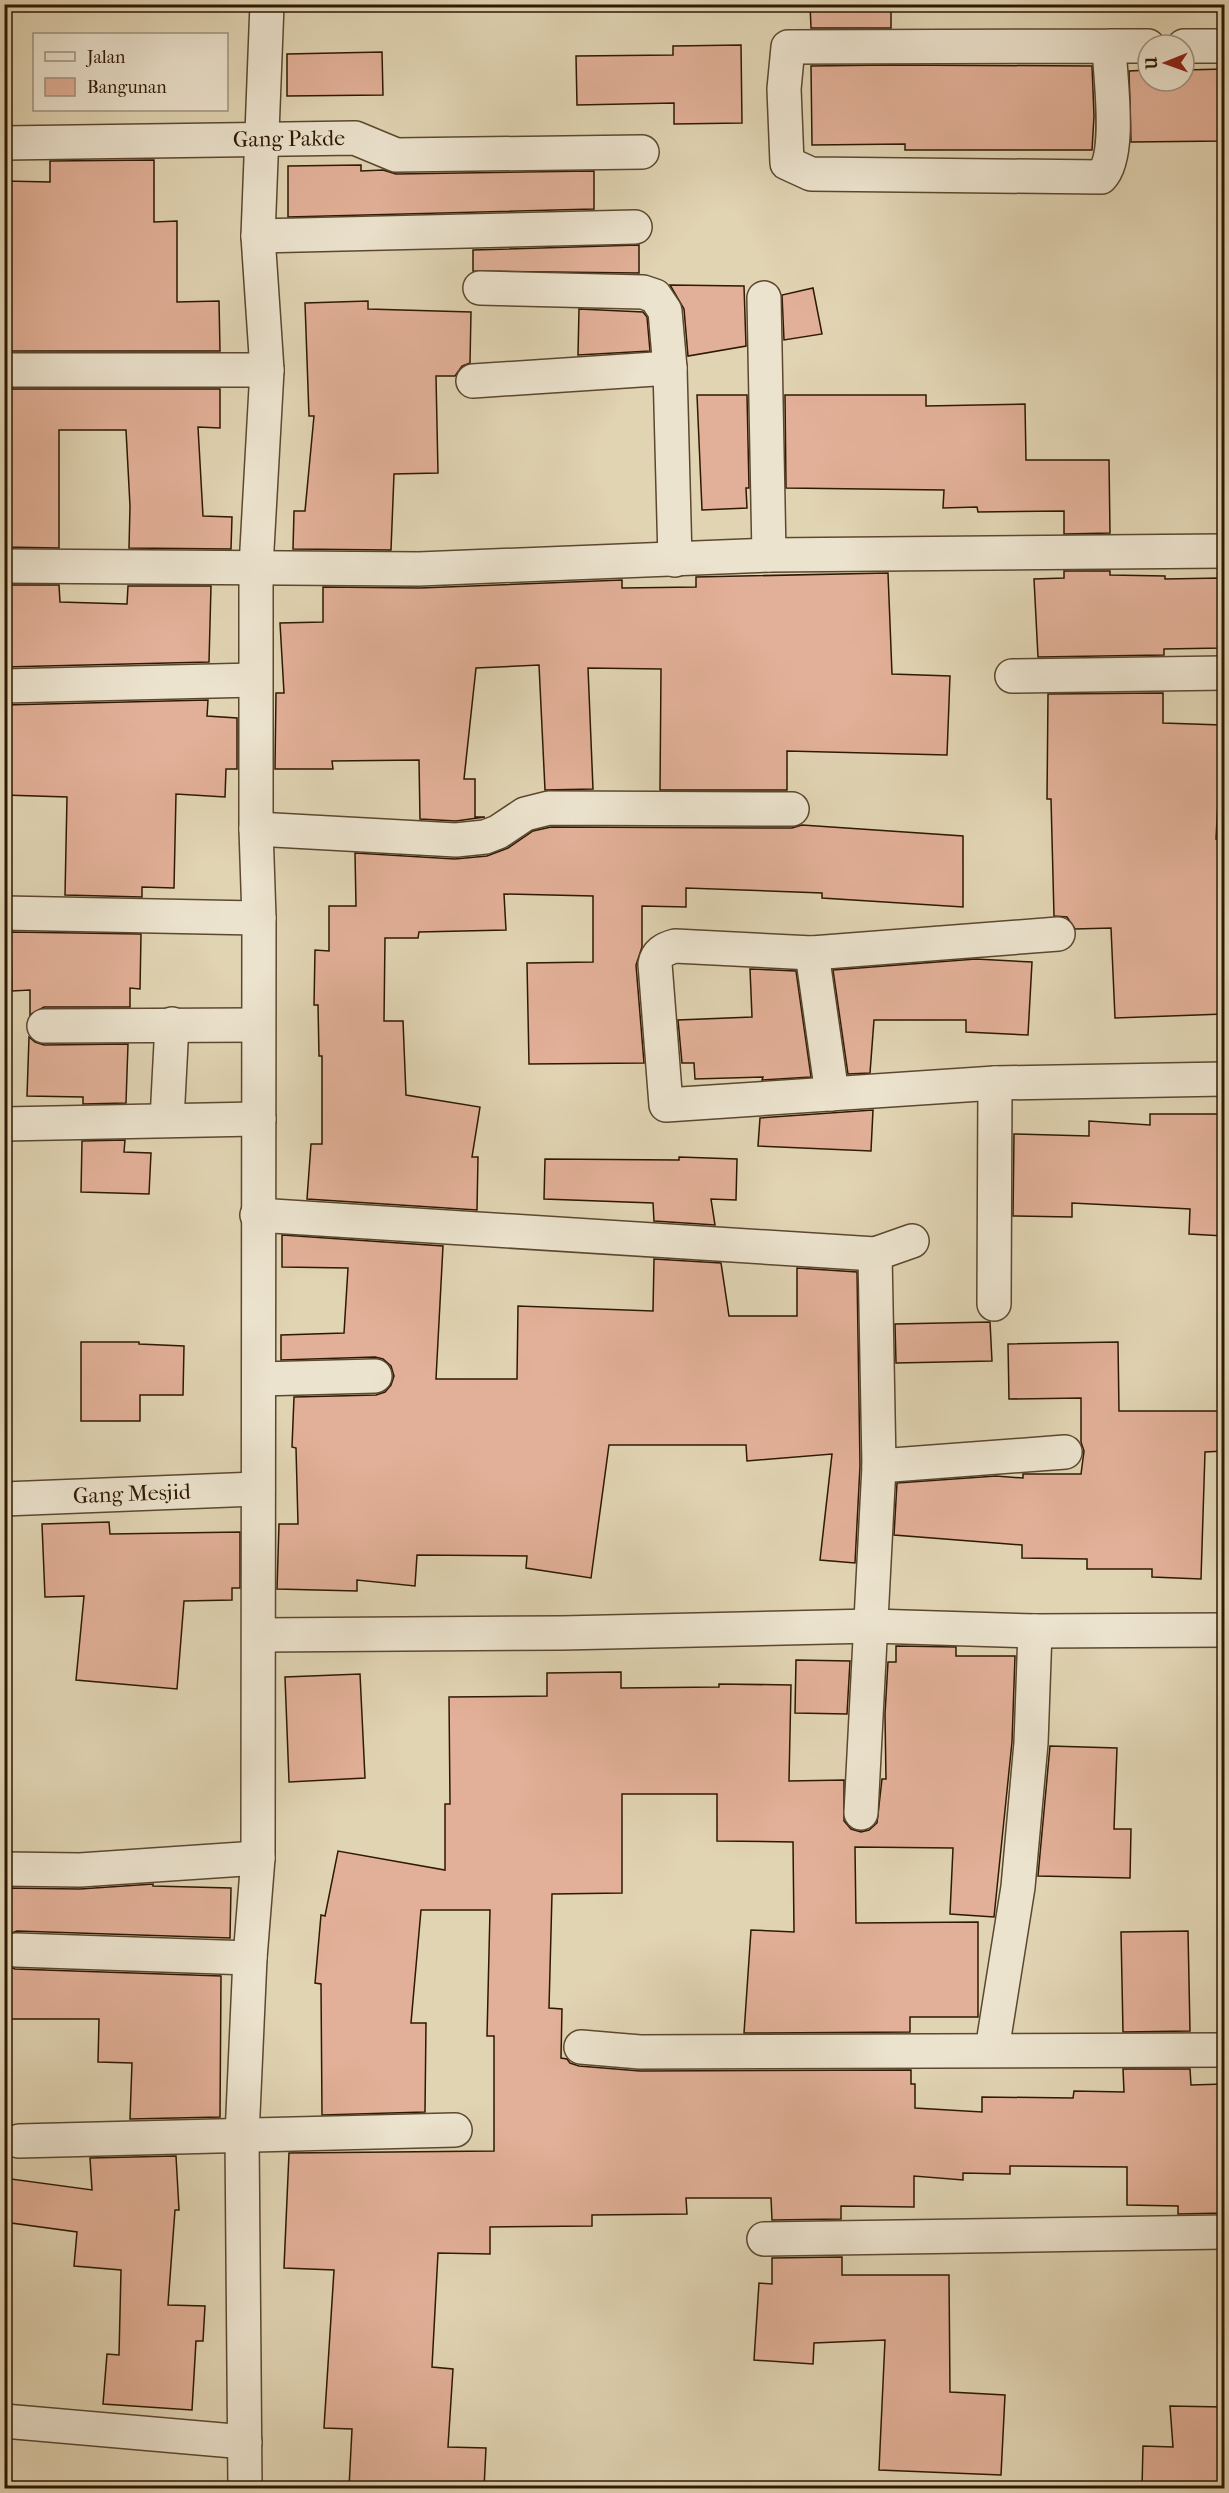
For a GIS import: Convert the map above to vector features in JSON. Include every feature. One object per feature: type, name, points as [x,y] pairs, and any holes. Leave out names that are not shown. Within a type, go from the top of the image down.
[{"type":"street","points":[[245,2488],[242,2136],[250,1958],[258,1858],[260,1635],[257,1215],[259,918],[255,680],[256,567],[267,370],[258,236],[264,139],[267,4]]},
{"type":"street","points":[[1109,46],[1112,146],[1108,170],[1101,177],[811,174],[787,163],[784,88],[788,47],[1109,46],[1136,46]]},
{"type":"street","points":[[1196,46],[1224,46]]},
{"type":"street","name":"Gang Pakde","points":[[4,143],[355,138],[396,154],[642,152]]},
{"type":"street","points":[[258,236],[635,227]]},
{"type":"street","points":[[480,288],[643,292],[655,296],[665,311],[670,369],[675,560]]},
{"type":"street","points":[[764,298],[769,555]]},
{"type":"street","points":[[473,381],[670,369]]},
{"type":"street","points":[[4,370],[267,370]]},
{"type":"street","points":[[4,566],[419,569],[769,555],[1224,551]]},
{"type":"street","points":[[1012,676],[1224,673]]},
{"type":"street","points":[[4,686],[255,680]]},
{"type":"street","points":[[256,828],[456,840],[485,837],[498,832],[525,814],[549,808],[792,809]]},
{"type":"street","points":[[4,913],[259,918]]},
{"type":"street","points":[[1058,934],[812,953],[675,946],[665,949],[660,953],[655,964],[666,1105],[995,1083],[1224,1079]]},
{"type":"street","points":[[812,953],[832,1094]]},
{"type":"street","points":[[167,1120],[172,1024]]},
{"type":"street","points":[[44,1026],[258,1024]]},
{"type":"street","points":[[994,1304],[995,1083]]},
{"type":"street","points":[[4,1124],[259,1119]]},
{"type":"street","points":[[257,1215],[875,1254],[912,1241]]},
{"type":"street","points":[[861,1813],[873,1626],[879,1466],[875,1254]]},
{"type":"street","points":[[259,1379],[375,1376]]},
{"type":"street","points":[[879,1466],[1065,1452]]},
{"type":"street","name":"Gang Mesjid","points":[[4,1499],[258,1489]]},
{"type":"street","points":[[260,1635],[562,1633],[873,1626],[1035,1630],[1224,1630]]},
{"type":"street","points":[[992,2050],[1018,1887],[1031,1743],[1035,1630]]},
{"type":"street","points":[[4,1869],[80,1870],[258,1858]]},
{"type":"street","points":[[16,1950],[250,1958]]},
{"type":"street","points":[[581,2047],[640,2052],[1224,2050]]},
{"type":"street","points":[[19,2141],[455,2130]]},
{"type":"street","points":[[764,2239],[1224,2232]]},
{"type":"street","points":[[4,2421],[245,2442]]},
{"type":"green space","points":[[1220,147],[1224,148],[1224,280],[1221,280]]},
{"type":"building","points":[[810,4],[891,4],[891,28],[811,28]]},
{"type":"building","points":[[741,45],[742,123],[674,124],[674,103],[577,105],[576,56],[673,55],[673,46]]},
{"type":"building","points":[[382,52],[383,95],[287,96],[287,54]]},
{"type":"building","points":[[811,66],[1092,66],[1094,116],[1092,150],[905,150],[905,144],[812,145]]},
{"type":"building","points":[[1224,69],[1224,141],[1131,142],[1129,71],[1136,71],[1136,93],[1196,93],[1196,70]]},
{"type":"building","points":[[154,160],[154,222],[177,221],[177,302],[219,301],[220,351],[4,351],[4,181],[50,182],[50,161]]},
{"type":"building","points":[[361,165],[361,171],[383,170],[396,174],[594,171],[594,209],[288,217],[288,166]]},
{"type":"building","points":[[639,245],[639,273],[473,271],[473,250]]},
{"type":"building","points":[[670,285],[744,286],[746,346],[688,356],[684,309]]},
{"type":"building","points":[[813,288],[822,334],[784,340],[782,295]]},
{"type":"building","points":[[368,301],[368,309],[471,312],[470,363],[462,366],[455,376],[436,376],[438,473],[394,474],[391,550],[293,549],[294,511],[305,511],[314,416],[309,416],[305,303]]},
{"type":"building","points":[[579,309],[643,312],[647,317],[650,351],[578,355]]},
{"type":"building","points":[[4,389],[220,389],[220,428],[198,427],[203,516],[232,517],[231,549],[129,548],[130,506],[126,430],[59,430],[59,548],[4,547]]},
{"type":"building","points":[[697,395],[747,395],[749,488],[746,488],[747,508],[702,510]]},
{"type":"building","points":[[785,395],[926,395],[926,406],[1025,404],[1026,460],[1109,460],[1110,533],[1064,534],[1064,511],[978,512],[977,507],[943,508],[944,490],[786,488]]},
{"type":"building","points":[[1064,571],[1110,571],[1110,575],[1165,576],[1165,579],[1221,578],[1222,648],[1164,649],[1164,655],[1038,657],[1034,579],[1064,578]]},
{"type":"building","points":[[888,573],[892,674],[950,676],[947,755],[787,751],[787,790],[660,790],[661,669],[588,668],[593,789],[545,790],[539,665],[476,668],[464,779],[475,779],[475,817],[485,817],[456,821],[420,819],[419,760],[332,761],[333,769],[275,769],[276,693],[284,693],[280,623],[323,622],[323,587],[420,588],[622,580],[622,588],[696,587],[696,577]]},
{"type":"building","points":[[4,585],[59,585],[60,602],[127,604],[128,586],[211,586],[209,662],[4,667]]},
{"type":"building","points":[[1163,693],[1163,723],[1222,725],[1216,839],[1224,839],[1224,1014],[1115,1018],[1111,928],[1075,929],[1067,917],[1054,916],[1051,799],[1047,799],[1048,694]]},
{"type":"building","points":[[208,700],[207,716],[237,718],[237,769],[226,769],[225,797],[176,794],[174,888],[142,887],[142,897],[65,895],[67,797],[4,795],[4,705]]},
{"type":"building","points":[[802,825],[963,836],[963,907],[822,898],[822,893],[686,888],[686,907],[642,906],[642,947],[636,965],[644,1063],[529,1064],[527,963],[593,962],[593,896],[504,894],[506,930],[419,932],[418,938],[385,938],[384,1021],[403,1021],[406,1095],[480,1107],[472,1157],[478,1157],[477,1210],[307,1199],[311,1144],[322,1144],[322,1056],[319,1056],[318,1005],[314,1005],[315,950],[329,951],[329,906],[356,906],[355,853],[455,859],[487,856],[508,848],[533,831],[551,827],[792,828]]},
{"type":"building","points":[[11,932],[141,934],[140,989],[130,988],[130,1007],[44,1007],[30,1015],[30,990],[12,991]]},
{"type":"building","points":[[976,959],[1032,962],[1028,1035],[966,1032],[966,1020],[874,1020],[870,1073],[848,1074],[833,970]]},
{"type":"building","points":[[750,969],[796,971],[811,1077],[762,1080],[763,1077],[695,1079],[694,1063],[682,1063],[678,1020],[752,1017]]},
{"type":"building","points":[[29,1037],[44,1045],[128,1044],[126,1103],[83,1104],[83,1097],[27,1096]]},
{"type":"building","points":[[873,1110],[871,1151],[758,1146],[760,1118]]},
{"type":"building","points":[[1150,1114],[1224,1114],[1224,1236],[1189,1234],[1190,1209],[1072,1203],[1072,1217],[1013,1216],[1014,1134],[1089,1136],[1089,1121],[1150,1125]]},
{"type":"building","points":[[125,1140],[124,1152],[151,1153],[149,1194],[81,1192],[82,1141]]},
{"type":"building","points":[[679,1157],[737,1159],[736,1200],[711,1199],[715,1225],[654,1221],[653,1203],[544,1199],[545,1159],[679,1160]]},
{"type":"building","points":[[282,1235],[443,1246],[436,1379],[517,1379],[518,1306],[653,1311],[654,1259],[721,1263],[729,1316],[797,1316],[797,1268],[857,1272],[860,1466],[855,1563],[820,1560],[832,1454],[747,1461],[746,1445],[609,1445],[591,1578],[526,1568],[527,1556],[417,1555],[415,1586],[357,1580],[357,1591],[277,1589],[279,1524],[298,1524],[296,1448],[292,1447],[294,1397],[376,1395],[385,1392],[394,1376],[391,1366],[383,1359],[375,1357],[281,1360],[281,1335],[344,1333],[348,1268],[282,1267]]},
{"type":"building","points":[[990,1322],[992,1361],[896,1363],[895,1324]]},
{"type":"building","points":[[81,1342],[139,1342],[139,1344],[184,1346],[183,1395],[140,1395],[140,1421],[81,1421]]},
{"type":"building","points":[[1118,1342],[1119,1411],[1224,1411],[1224,1451],[1205,1452],[1201,1579],[1152,1577],[1152,1569],[1087,1569],[1087,1559],[1022,1558],[1022,1545],[894,1535],[897,1483],[996,1476],[1023,1478],[1023,1474],[1081,1474],[1084,1451],[1081,1442],[1081,1398],[1009,1399],[1008,1344]]},
{"type":"building","points":[[109,1522],[110,1534],[240,1532],[240,1588],[232,1588],[232,1600],[184,1601],[177,1689],[76,1680],[84,1596],[45,1597],[42,1524]]},
{"type":"building","points":[[896,1646],[956,1647],[956,1656],[1015,1656],[1012,1742],[994,1917],[950,1914],[953,1848],[855,1847],[856,1923],[978,1922],[978,2017],[910,2017],[910,2032],[744,2033],[751,1930],[794,1932],[793,1842],[717,1841],[717,1794],[622,1794],[622,1893],[552,1894],[549,2008],[562,2009],[561,2058],[579,2066],[640,2071],[911,2070],[911,2084],[915,2084],[915,2108],[982,2112],[982,2097],[1073,2098],[1074,2091],[1124,2092],[1123,2069],[1190,2069],[1191,2085],[1224,2084],[1224,2213],[1178,2214],[1178,2206],[1127,2205],[1127,2167],[1010,2166],[1010,2174],[963,2173],[963,2180],[914,2176],[914,2207],[841,2206],[841,2219],[772,2220],[771,2198],[686,2198],[687,2214],[592,2215],[592,2226],[490,2227],[490,2254],[438,2253],[432,2367],[453,2369],[448,2447],[486,2448],[484,2488],[349,2488],[352,2429],[324,2428],[334,2270],[284,2268],[289,2153],[494,2151],[494,2036],[487,2036],[490,1910],[421,1910],[411,2023],[426,2023],[425,2112],[322,2115],[321,1984],[315,1983],[321,1915],[325,1916],[338,1851],[445,1870],[445,1804],[450,1804],[449,1697],[547,1696],[547,1673],[621,1672],[621,1688],[719,1687],[719,1684],[791,1685],[789,1781],[844,1780],[844,1821],[851,1829],[861,1832],[869,1830],[877,1823],[882,1779],[886,1779],[885,1714],[888,1662],[896,1662]]},
{"type":"building","points":[[796,1660],[850,1661],[847,1714],[795,1713]]},
{"type":"building","points":[[360,1674],[365,1778],[289,1782],[285,1677]]},
{"type":"building","points":[[1050,1746],[1117,1748],[1114,1829],[1131,1829],[1130,1878],[1038,1876]]},
{"type":"building","points":[[153,1884],[153,1886],[231,1888],[230,1938],[17,1931],[4,1936],[4,1888],[80,1889]]},
{"type":"building","points":[[1188,1931],[1190,2031],[1123,2032],[1121,1932]]},
{"type":"building","points":[[4,1964],[15,1969],[221,1976],[220,2117],[130,2119],[132,2063],[98,2062],[99,2019],[4,2019]]},
{"type":"building","points":[[176,2156],[179,2210],[175,2210],[168,2305],[205,2306],[203,2341],[196,2341],[192,2410],[103,2404],[107,2354],[119,2355],[121,2270],[74,2266],[77,2232],[4,2222],[4,2178],[92,2190],[90,2158]]},
{"type":"building","points":[[842,2257],[842,2275],[949,2275],[950,2392],[1005,2395],[1001,2475],[879,2470],[885,2340],[814,2343],[813,2364],[754,2360],[759,2283],[772,2284],[772,2258]]},
{"type":"building","points":[[1170,2406],[1224,2407],[1224,2488],[1142,2488],[1143,2446],[1173,2447]]}]
